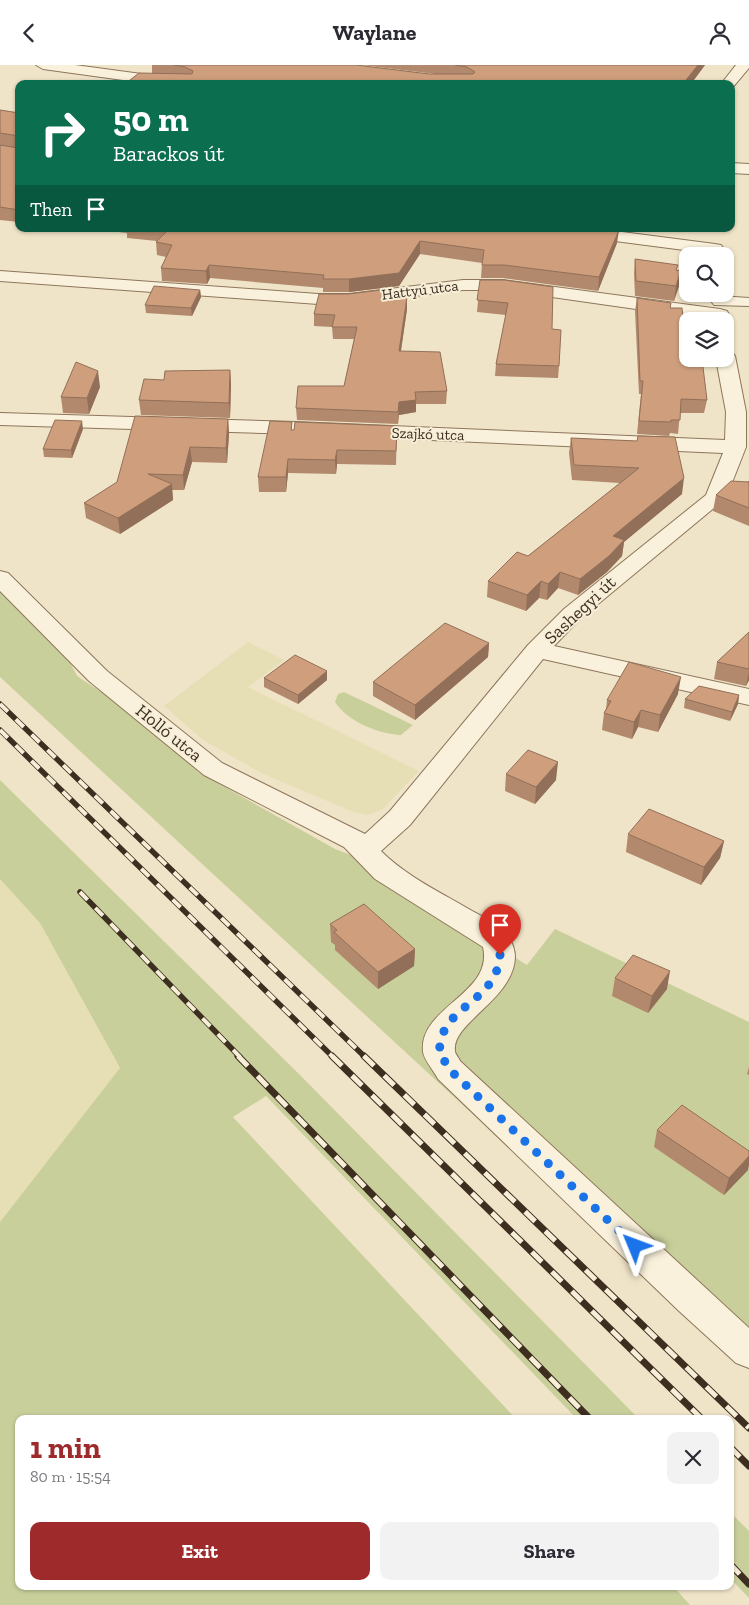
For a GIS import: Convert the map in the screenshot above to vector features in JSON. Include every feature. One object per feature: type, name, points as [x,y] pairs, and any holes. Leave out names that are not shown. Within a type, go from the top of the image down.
[{"type":"street","points":[[43,65],[156,80]]},
{"type":"street","points":[[731,80],[744,65]]},
{"type":"street","points":[[735,168],[749,169]]},
{"type":"street","points":[[581,232],[679,247]]},
{"type":"street","points":[[714,232],[715,247]]},
{"type":"street","name":"Hattyú utca","points":[[0,276],[318,299],[349,299],[463,285],[503,285],[720,308],[743,302]]},
{"type":"street","name":"Sashegyi út","points":[[365,850],[400,818],[538,650],[572,615],[715,498],[729,473],[736,447],[736,402],[728,367]]},
{"type":"street","name":"Szajkó utca","points":[[0,419],[296,428],[736,447]]},
{"type":"street","name":"Holló utca","points":[[0,578],[98,676],[213,769],[354,840],[385,872],[472,924],[496,942],[500,955],[499,969],[487,989],[453,1020],[442,1035],[439,1052],[450,1070],[692,1300],[749,1351]]},
{"type":"street","points":[[538,650],[749,697]]},
{"type":"shaded area","points":[[248,642],[285,660],[248,687],[419,771],[383,809],[368,815],[356,813],[263,774],[203,740],[164,706]]},
{"type":"shaded area","points":[[0,879],[40,923],[120,1069],[0,1222]]},
{"type":"green space","points":[[0,585],[63,649],[77,676],[180,745],[198,772],[335,849],[364,860],[411,894],[527,965],[555,929],[749,1022],[749,1370],[0,677]]},
{"type":"green space","points":[[344,692],[413,725],[401,735],[365,726],[348,715],[335,702],[338,694]]},
{"type":"green space","points":[[0,780],[300,1075],[635,1415],[573,1415],[266,1096],[233,1117],[512,1415],[15,1415],[15,1590],[677,1590],[690,1605],[0,1605],[0,1222],[120,1068],[40,923],[0,879]]},
{"type":"green space","points":[[734,1516],[749,1531],[749,1598],[734,1582]]},
{"type":"building","points":[[174,65],[356,65],[429,74],[473,74],[475,72],[467,67],[455,65],[698,65],[686,80],[130,80],[139,73],[192,74],[193,71]]},
{"type":"building","points":[[0,110],[15,112],[15,135],[0,133]]},
{"type":"building","points":[[0,145],[15,148],[15,209],[0,207]]},
{"type":"building","points":[[166,232],[618,232],[599,277],[504,265],[482,265],[484,250],[420,241],[399,273],[349,279],[323,279],[324,275],[209,265],[206,271],[161,268],[172,245],[156,242]]},
{"type":"building","points":[[635,259],[678,265],[676,270],[679,271],[679,277],[676,286],[636,281]]},
{"type":"building","points":[[480,280],[504,280],[553,287],[552,329],[561,330],[559,366],[496,364],[508,303],[477,300]]},
{"type":"building","points":[[154,286],[200,290],[191,308],[145,305]]},
{"type":"building","points":[[389,289],[384,297],[407,297],[399,351],[440,352],[447,391],[415,392],[416,400],[399,402],[398,412],[296,408],[298,386],[344,386],[357,327],[332,327],[335,315],[314,314],[319,294],[349,294]]},
{"type":"building","points":[[637,298],[671,303],[670,308],[682,308],[682,312],[679,312],[679,367],[703,367],[707,400],[681,399],[680,420],[671,420],[671,422],[639,421],[643,381],[640,381]]},
{"type":"building","points":[[76,362],[98,371],[87,398],[61,397]]},
{"type":"building","points":[[230,370],[229,403],[139,400],[144,379],[164,380],[165,371]]},
{"type":"building","points":[[135,416],[228,419],[226,448],[190,447],[183,475],[148,474],[172,484],[118,518],[84,503],[117,482]]},
{"type":"building","points":[[55,420],[82,421],[71,450],[43,449]]},
{"type":"building","points":[[270,421],[292,422],[291,430],[294,430],[295,422],[397,426],[396,451],[337,450],[335,460],[288,459],[286,477],[258,477]]},
{"type":"building","points":[[638,436],[675,437],[684,478],[613,536],[624,540],[609,556],[580,579],[560,572],[548,584],[541,581],[527,595],[488,581],[517,552],[528,556],[639,468],[574,465],[571,438],[637,441]]},
{"type":"building","points":[[731,481],[749,481],[749,508],[716,495]]},
{"type":"building","points":[[445,623],[489,643],[415,705],[373,682]]},
{"type":"building","points":[[749,632],[749,669],[717,662]]},
{"type":"building","points":[[295,655],[327,671],[298,695],[264,678]]},
{"type":"building","points":[[629,662],[681,677],[660,715],[641,710],[634,722],[604,713],[611,701],[607,700]]},
{"type":"building","points":[[699,686],[739,695],[732,712],[685,699]]},
{"type":"building","points":[[528,750],[558,762],[536,787],[506,774]]},
{"type":"building","points":[[649,809],[724,841],[704,867],[628,834]]},
{"type":"building","points":[[364,904],[415,949],[378,972],[334,932],[337,930],[330,924]]},
{"type":"building","points":[[633,955],[670,971],[652,996],[615,978]]},
{"type":"building","points":[[682,1105],[749,1151],[749,1156],[729,1178],[657,1130]]},
{"type":"railway","points":[[0,704],[365,1057]]},
{"type":"railway","points":[[0,730],[333,1057]]},
{"type":"railway","points":[[80,892],[240,1057]]},
{"type":"railway","points":[[238,1056],[586,1415]]},
{"type":"railway","points":[[332,1056],[698,1415]]},
{"type":"railway","points":[[364,1056],[749,1428]]},
{"type":"railway","points":[[734,1451],[749,1466]]},
{"type":"railway","points":[[734,1568],[749,1584]]},
{"type":"route","points":[[500,955],[499,969],[487,989],[453,1020],[442,1035],[439,1052],[450,1070],[635,1246]]}]
